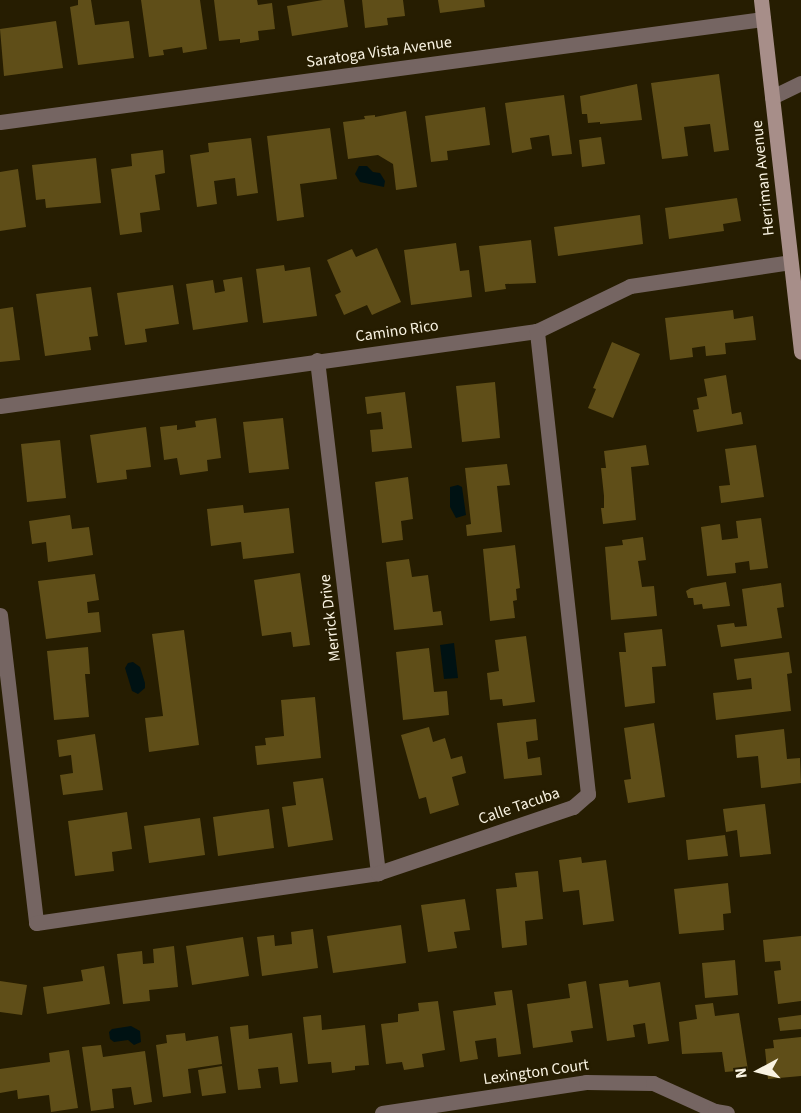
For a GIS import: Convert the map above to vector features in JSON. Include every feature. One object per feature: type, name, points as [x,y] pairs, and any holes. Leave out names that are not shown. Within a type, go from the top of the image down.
[{"type":"street","name":"Herriman Avenue","points":[[761,0],[801,352]]},
{"type":"street","name":"Saratoga Vista Avenue","points":[[0,122],[763,19]]},
{"type":"street","points":[[772,97],[801,83]]},
{"type":"street","name":"Camino Rico","points":[[0,406],[537,330],[630,286],[790,262]]},
{"type":"street","name":"Calle Tacuba","points":[[0,615],[36,923],[378,873],[573,807],[588,794],[537,330]]},
{"type":"street","name":"Merrick Drive","points":[[318,360],[378,873]]},
{"type":"street","name":"Lexington Court","points":[[382,1113],[597,1082],[652,1083],[716,1111],[727,1113]]},
{"type":"shaded area","points":[[359,166],[367,166],[373,172],[380,173],[385,181],[384,187],[360,182],[355,174]]},
{"type":"shaded area","points":[[458,485],[462,487],[466,515],[456,518],[450,507],[450,487]]},
{"type":"shaded area","points":[[454,643],[458,678],[444,679],[440,645]]},
{"type":"shaded area","points":[[133,662],[140,667],[145,683],[145,688],[138,694],[132,691],[125,668],[128,663]]},
{"type":"shaded area","points":[[131,1026],[140,1031],[141,1042],[134,1045],[128,1040],[114,1042],[110,1039],[109,1032],[112,1029]]},
{"type":"building","points":[[78,0],[91,0],[95,25],[129,21],[134,58],[78,65],[70,7],[78,5]]},
{"type":"building","points":[[141,0],[200,0],[207,49],[183,53],[182,47],[163,50],[164,55],[149,57]]},
{"type":"building","points":[[214,0],[257,0],[258,5],[272,3],[275,29],[258,31],[259,40],[240,43],[240,39],[219,41]]},
{"type":"building","points":[[323,0],[344,0],[348,27],[292,36],[287,6]]},
{"type":"building","points":[[362,0],[403,0],[405,16],[387,18],[388,25],[365,28]]},
{"type":"building","points":[[438,0],[484,0],[485,7],[440,13]]},
{"type":"building","points":[[56,21],[63,68],[4,76],[0,29]]},
{"type":"building","points":[[719,74],[729,150],[714,152],[710,124],[684,127],[688,156],[662,159],[651,83]]},
{"type":"building","points":[[637,84],[642,120],[588,123],[587,114],[582,114],[580,96]]},
{"type":"building","points":[[564,95],[572,154],[552,156],[549,135],[530,138],[532,149],[512,153],[505,103]]},
{"type":"building","points":[[485,107],[490,145],[447,151],[448,160],[431,162],[425,116]]},
{"type":"building","points":[[406,111],[417,187],[396,190],[393,164],[378,155],[348,159],[343,122],[365,119],[364,116],[375,115],[375,117]]},
{"type":"building","points":[[330,128],[337,179],[300,184],[304,217],[277,221],[267,136]]},
{"type":"building","points":[[601,137],[605,164],[582,167],[579,140]]},
{"type":"building","points":[[251,138],[258,193],[237,196],[235,178],[214,181],[217,204],[197,207],[190,155],[209,152],[208,143]]},
{"type":"building","points":[[163,150],[165,173],[155,175],[160,210],[140,213],[142,232],[120,235],[111,169],[132,166],[131,154]]},
{"type":"building","points":[[96,158],[101,203],[46,208],[45,199],[36,200],[32,165]]},
{"type":"building","points":[[18,169],[26,227],[0,231],[0,172]]},
{"type":"building","points":[[737,198],[741,221],[723,224],[724,231],[669,239],[665,208]]},
{"type":"building","points":[[640,215],[643,244],[558,256],[554,227]]},
{"type":"building","points":[[531,240],[536,283],[505,284],[506,289],[485,292],[479,246]]},
{"type":"building","points":[[456,243],[460,271],[469,270],[472,297],[411,305],[404,250]]},
{"type":"building","points":[[377,248],[401,302],[372,315],[367,305],[344,315],[335,295],[341,292],[327,260],[352,249],[356,257]]},
{"type":"building","points":[[284,265],[285,271],[310,267],[317,316],[263,323],[256,269]]},
{"type":"building","points":[[242,277],[248,322],[193,330],[186,284],[213,280],[215,293],[225,291],[223,280]]},
{"type":"building","points":[[173,285],[179,324],[145,329],[147,342],[125,345],[117,293]]},
{"type":"building","points":[[91,287],[98,336],[89,337],[91,350],[45,356],[36,294]]},
{"type":"building","points":[[13,307],[20,360],[0,362],[0,309]]},
{"type":"building","points":[[733,310],[734,319],[753,316],[756,340],[725,343],[726,354],[706,356],[705,346],[692,348],[693,357],[670,360],[665,318]]},
{"type":"building","points":[[612,342],[640,354],[613,418],[588,408],[596,389],[593,388]]},
{"type":"building","points":[[726,375],[732,414],[741,412],[743,424],[697,432],[693,410],[699,409],[697,398],[707,396],[704,379]]},
{"type":"building","points":[[495,382],[500,438],[462,442],[456,386]]},
{"type":"building","points":[[405,392],[412,448],[372,452],[370,430],[383,429],[381,412],[367,414],[365,397]]},
{"type":"building","points":[[216,418],[221,458],[207,460],[208,471],[180,475],[177,458],[164,460],[160,427],[177,425],[177,430],[196,427],[195,421]]},
{"type":"building","points":[[283,418],[289,469],[249,473],[243,422]]},
{"type":"building","points":[[146,427],[151,467],[126,470],[127,479],[97,483],[90,435]]},
{"type":"building","points":[[60,440],[66,498],[27,502],[21,444]]},
{"type":"building","points":[[646,445],[649,465],[631,467],[636,520],[603,524],[601,508],[604,508],[604,496],[601,468],[606,468],[604,451]]},
{"type":"building","points":[[756,445],[764,497],[721,503],[719,486],[730,485],[725,449]]},
{"type":"building","points":[[507,464],[510,485],[497,486],[502,532],[467,536],[466,525],[471,524],[465,468]]},
{"type":"building","points":[[408,477],[413,519],[401,521],[403,540],[382,543],[375,482]]},
{"type":"building","points":[[243,505],[244,513],[289,508],[294,553],[243,559],[241,542],[211,546],[207,509]]},
{"type":"building","points":[[70,515],[72,529],[89,527],[93,555],[48,562],[46,542],[32,544],[29,521]]},
{"type":"building","points":[[761,518],[768,568],[750,570],[749,561],[735,563],[736,573],[707,576],[701,527],[720,524],[722,540],[738,538],[736,521]]},
{"type":"building","points":[[643,537],[646,560],[638,561],[642,587],[654,586],[657,616],[611,620],[605,547],[623,545],[622,540]]},
{"type":"building","points":[[515,545],[520,588],[516,589],[517,600],[513,601],[515,618],[490,621],[483,549]]},
{"type":"building","points":[[409,559],[412,577],[428,575],[433,612],[441,611],[443,625],[394,630],[386,562]]},
{"type":"building","points":[[300,573],[310,645],[293,647],[291,632],[262,636],[254,580]]},
{"type":"building","points":[[95,574],[99,600],[87,602],[88,613],[99,612],[101,632],[46,639],[38,581]]},
{"type":"building","points":[[726,582],[730,606],[703,609],[702,604],[694,605],[693,598],[688,598],[686,591],[691,588]]},
{"type":"building","points":[[781,583],[784,607],[777,608],[782,638],[721,647],[717,625],[734,623],[735,627],[747,626],[742,589]]},
{"type":"building","points":[[662,629],[666,666],[652,667],[655,703],[625,707],[619,652],[626,652],[624,633]]},
{"type":"building","points":[[184,630],[199,745],[149,752],[145,718],[163,716],[152,634]]},
{"type":"building","points":[[526,636],[535,702],[503,706],[502,699],[490,700],[487,673],[499,671],[495,640]]},
{"type":"building","points":[[88,647],[90,674],[85,674],[89,717],[54,720],[47,651]]},
{"type":"building","points":[[429,648],[434,692],[447,691],[449,715],[403,720],[396,652]]},
{"type":"building","points":[[789,652],[792,673],[787,674],[791,711],[716,720],[713,693],[752,689],[751,678],[737,680],[734,659]]},
{"type":"building","points":[[315,697],[321,758],[257,765],[255,746],[266,745],[265,738],[284,736],[281,700]]},
{"type":"building","points":[[536,719],[538,740],[526,742],[528,759],[540,757],[542,775],[504,779],[497,723]]},
{"type":"building","points":[[654,723],[665,797],[628,803],[624,780],[631,779],[624,728]]},
{"type":"building","points":[[429,727],[433,742],[445,738],[451,759],[462,756],[466,773],[452,777],[459,805],[430,814],[426,797],[419,799],[401,735]]},
{"type":"building","points":[[784,729],[787,759],[800,758],[801,783],[761,788],[758,756],[737,758],[735,735]]},
{"type":"building","points":[[95,734],[103,790],[63,795],[60,775],[73,773],[71,755],[59,757],[57,740]]},
{"type":"building","points":[[323,778],[333,840],[288,847],[282,807],[296,805],[293,782]]},
{"type":"building","points":[[765,804],[771,854],[740,857],[737,830],[726,832],[723,809]]},
{"type":"building","points":[[269,809],[274,848],[218,856],[213,817]]},
{"type":"building","points":[[127,812],[132,849],[112,852],[114,871],[75,876],[68,821]]},
{"type":"building","points":[[200,818],[205,855],[149,863],[144,826]]},
{"type":"building","points":[[725,835],[728,856],[688,860],[686,840]]},
{"type":"building","points":[[581,857],[582,863],[606,860],[614,921],[583,925],[579,890],[563,892],[559,860]]},
{"type":"building","points":[[538,871],[543,919],[525,921],[527,945],[502,948],[496,889],[517,887],[515,873]]},
{"type":"building","points":[[728,883],[731,913],[723,914],[724,930],[679,934],[674,889]]},
{"type":"building","points":[[465,899],[470,930],[454,932],[457,948],[428,952],[421,905]]},
{"type":"building","points":[[401,925],[406,963],[333,973],[327,936]]},
{"type":"building","points":[[313,929],[318,968],[262,976],[257,937],[274,935],[275,946],[292,944],[291,932]]},
{"type":"building","points":[[801,936],[801,1001],[778,1004],[774,971],[781,970],[780,961],[765,962],[763,940]]},
{"type":"building","points":[[243,937],[249,976],[192,985],[186,946]]},
{"type":"building","points":[[174,946],[178,987],[149,990],[150,1001],[123,1004],[117,954],[142,951],[143,964],[154,963],[153,949]]},
{"type":"building","points":[[735,960],[738,995],[705,998],[702,963]]},
{"type":"building","points":[[104,966],[110,1004],[47,1014],[43,987],[83,981],[81,970]]},
{"type":"building","points":[[628,980],[629,987],[660,982],[669,1041],[648,1044],[645,1023],[633,1025],[635,1037],[607,1041],[599,984]]},
{"type":"building","points":[[0,981],[27,985],[22,1015],[0,1012]]},
{"type":"building","points":[[586,981],[593,1028],[571,1031],[573,1042],[533,1048],[527,1004],[570,998],[568,984]]},
{"type":"building","points":[[512,990],[521,1054],[498,1057],[496,1038],[475,1041],[478,1059],[460,1062],[453,1011],[496,1005],[494,992]]},
{"type":"building","points":[[438,1001],[445,1050],[422,1054],[424,1067],[404,1070],[402,1062],[386,1064],[381,1024],[398,1022],[398,1014],[419,1011],[418,1003]]},
{"type":"building","points":[[713,1003],[715,1016],[739,1013],[748,1070],[725,1072],[722,1052],[682,1054],[679,1022],[697,1019],[695,1005]]},
{"type":"building","points":[[321,1015],[322,1030],[365,1025],[369,1065],[355,1066],[355,1070],[332,1073],[331,1062],[308,1064],[303,1017]]},
{"type":"building","points":[[801,1015],[801,1029],[780,1031],[778,1018]]},
{"type":"building","points":[[248,1025],[249,1039],[292,1033],[298,1082],[280,1084],[278,1067],[258,1069],[261,1088],[238,1090],[230,1027]]},
{"type":"building","points":[[185,1033],[186,1041],[218,1036],[222,1064],[188,1069],[191,1093],[163,1097],[156,1045],[167,1043],[166,1035]]},
{"type":"building","points":[[801,1037],[801,1076],[768,1079],[765,1049],[774,1048],[773,1040]]},
{"type":"building","points":[[101,1045],[103,1057],[145,1051],[152,1102],[134,1105],[131,1087],[112,1089],[114,1108],[91,1111],[82,1047]]},
{"type":"building","points":[[69,1050],[78,1108],[51,1112],[49,1095],[18,1099],[17,1090],[0,1093],[0,1069],[50,1062],[49,1053]]},
{"type":"building","points":[[222,1066],[226,1093],[202,1096],[198,1070]]}]
